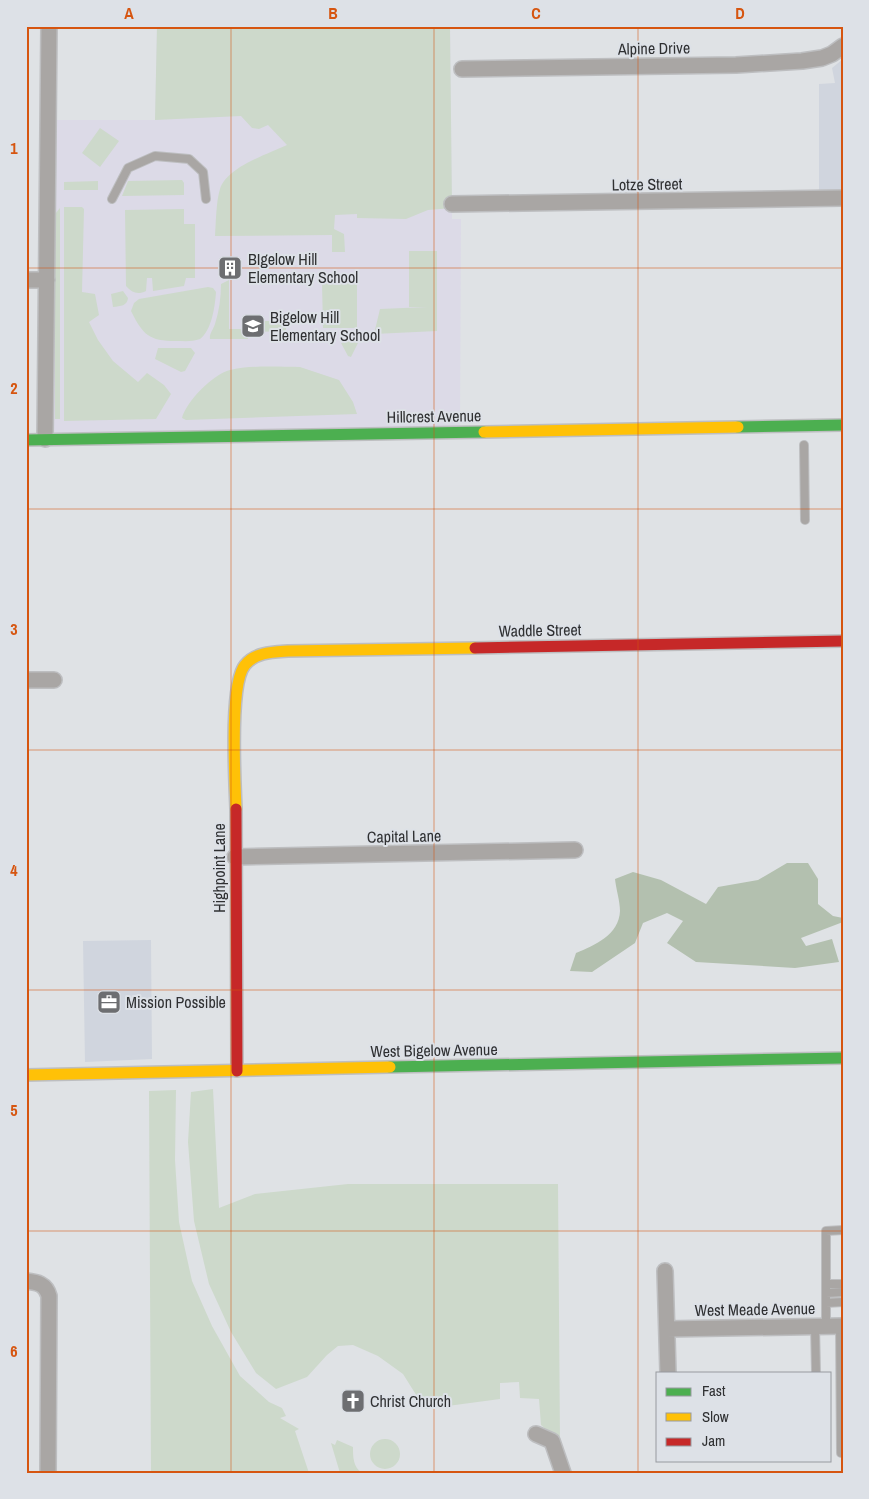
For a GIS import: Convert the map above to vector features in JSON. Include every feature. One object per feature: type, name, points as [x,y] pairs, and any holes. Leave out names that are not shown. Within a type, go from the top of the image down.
[{"type":"street","points":[[46,439],[48,26]]},
{"type":"street","name":"Alpine Drive","points":[[462,69],[736,65],[802,62],[822,58],[843,46]]},
{"type":"street","name":"Lotze Street","points":[[452,204],[843,198]]},
{"type":"street","points":[[26,280],[47,280]]},
{"type":"street","name":"Hillcrest Avenue","points":[[26,440],[843,425]]},
{"type":"street","name":"Waddle Street","points":[[242,667],[249,659],[258,655],[288,651],[843,641]]},
{"type":"street","name":"Highpoint Lane","points":[[237,1071],[235,696],[238,676],[242,667]]},
{"type":"street","points":[[26,680],[54,680]]},
{"type":"street","name":"Capital Lane","points":[[235,857],[574,850]]},
{"type":"street","name":"West Bigelow Avenue","points":[[26,1075],[843,1058]]},
{"type":"street","points":[[665,1271],[668,1372]]},
{"type":"street","points":[[26,1281],[38,1282],[45,1286],[49,1296],[48,1473]]},
{"type":"street","name":"West Meade Avenue","points":[[667,1328],[831,1326]]},
{"type":"street","points":[[536,1434],[552,1441],[563,1473]]},
{"type":"lane","points":[[112,200],[128,168],[155,156],[189,159],[203,172],[206,198]]},
{"type":"lane","points":[[804,445],[805,520]]},
{"type":"lane","points":[[843,1230],[826,1231],[826,1303],[831,1326],[841,1453],[843,1453]]},
{"type":"lane","points":[[826,1284],[843,1284]]},
{"type":"lane","points":[[826,1293],[843,1292]]},
{"type":"lane","points":[[826,1303],[843,1302]]},
{"type":"lane","points":[[816,1372],[831,1326]]},
{"type":"shaded area","name":"Bigelow Hill Elementary School","points":[[157,26],[450,26],[452,219],[461,219],[460,432],[45,439],[48,120],[155,120]]},
{"type":"shaded area","points":[[843,59],[843,198],[819,199],[819,84],[835,83],[832,68]]},
{"type":"shaded area","points":[[151,940],[152,1059],[85,1062],[83,941]]},
{"type":"green space","points":[[26,26],[28,26],[27,136],[26,136]]},
{"type":"green space","points":[[157,26],[450,26],[452,208],[428,210],[406,219],[357,218],[357,214],[335,215],[334,229],[344,234],[345,252],[332,252],[332,235],[215,236],[216,212],[220,189],[224,181],[249,162],[287,145],[268,125],[259,129],[252,128],[241,116],[155,120]]},
{"type":"green space","points":[[100,128],[119,141],[100,167],[82,153]]},
{"type":"green space","points":[[182,180],[184,183],[184,195],[122,196],[128,181]]},
{"type":"green space","points":[[98,181],[98,190],[64,190],[64,182]]},
{"type":"green space","points":[[64,207],[82,207],[84,209],[82,292],[95,294],[99,315],[89,322],[98,340],[113,361],[138,382],[147,373],[164,385],[171,394],[156,419],[64,421]]},
{"type":"green space","points":[[60,208],[60,419],[55,419],[55,214]]},
{"type":"green space","points":[[184,209],[184,224],[195,224],[195,278],[186,278],[184,286],[153,291],[152,278],[147,278],[146,291],[135,293],[126,286],[125,210]]},
{"type":"green space","points":[[409,251],[437,251],[437,331],[374,334],[380,309],[427,307],[409,307]]},
{"type":"green space","points":[[229,280],[229,329],[249,329],[248,339],[210,339],[219,309],[221,284]]},
{"type":"green space","points":[[322,283],[357,283],[357,328],[323,328]]},
{"type":"green space","points":[[208,287],[213,288],[216,292],[214,311],[207,330],[197,340],[167,341],[153,338],[143,331],[131,311],[134,303],[139,299]]},
{"type":"green space","points":[[123,291],[128,298],[126,303],[113,307],[111,294]]},
{"type":"green space","points":[[254,321],[286,321],[286,331],[255,332]]},
{"type":"green space","points":[[356,338],[359,341],[351,357],[348,356],[341,343]]},
{"type":"green space","points":[[158,348],[191,348],[195,353],[185,371],[181,372],[155,359]]},
{"type":"green space","points":[[246,367],[300,367],[339,380],[353,402],[357,414],[186,420],[182,418],[194,397],[208,383],[223,373]]},
{"type":"green space","points":[[787,863],[808,863],[818,879],[818,904],[833,916],[843,918],[843,922],[801,938],[806,946],[832,939],[839,962],[795,968],[696,962],[667,943],[683,921],[667,913],[643,923],[635,943],[592,972],[570,971],[576,953],[605,938],[611,933],[619,919],[620,911],[615,879],[633,872],[661,880],[706,904],[718,887],[758,880]]},
{"type":"green space","points":[[213,1089],[219,1208],[255,1194],[348,1184],[558,1184],[560,1442],[541,1425],[539,1399],[520,1398],[519,1382],[500,1383],[500,1399],[425,1409],[403,1374],[378,1356],[353,1345],[338,1346],[307,1377],[276,1389],[256,1373],[231,1332],[209,1284],[194,1221],[188,1142],[191,1092]]},
{"type":"green space","points":[[176,1090],[175,1160],[179,1222],[192,1281],[212,1326],[240,1376],[269,1402],[282,1408],[286,1416],[280,1418],[299,1429],[295,1431],[309,1473],[151,1473],[149,1091]]},
{"type":"green space","points":[[385,1439],[391,1440],[399,1448],[399,1460],[391,1468],[385,1469],[379,1468],[371,1460],[370,1454],[371,1448],[379,1440]]},
{"type":"green space","points":[[337,1440],[353,1447],[355,1465],[362,1473],[340,1473],[331,1443],[335,1445]]},
{"type":"traffic: fast","points":[[738,427],[843,425]]},
{"type":"traffic: fast","points":[[26,440],[484,432]]},
{"type":"traffic: fast","points":[[390,1067],[843,1058]]},
{"type":"traffic: slow","points":[[484,432],[738,427]]},
{"type":"traffic: slow","points":[[236,809],[234,734],[237,692],[240,675],[245,665],[254,657],[288,651],[475,648]]},
{"type":"traffic: slow","points":[[26,1075],[390,1067]]},
{"type":"traffic: jam","points":[[475,648],[843,641]]},
{"type":"traffic: jam","points":[[236,809],[237,1071]]},
{"type":"place","name":"BIgelow Hill Elementary School","points":[[230,268]]},
{"type":"place","name":"Bigelow Hill Elementary School","points":[[253,326]]},
{"type":"place","name":"Mission Possible","points":[[109,1002]]},
{"type":"place","name":"Christ Church","points":[[353,1401]]}]
